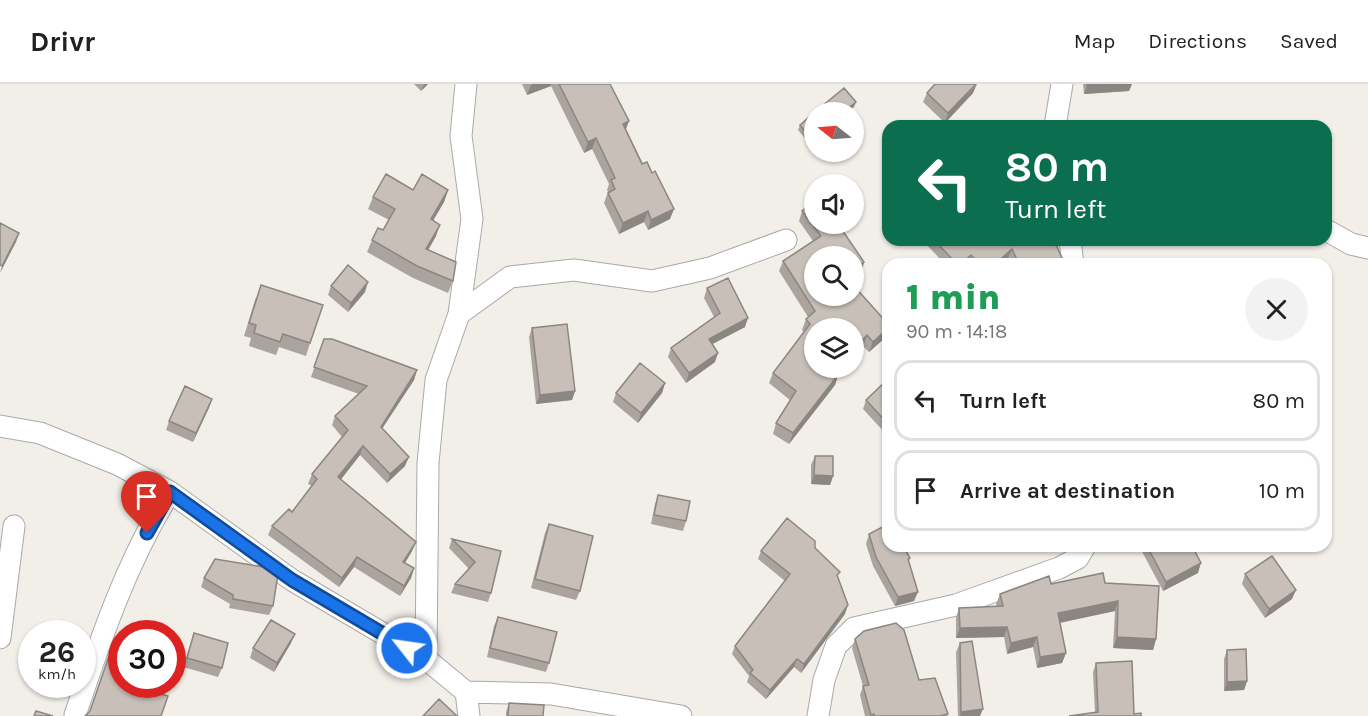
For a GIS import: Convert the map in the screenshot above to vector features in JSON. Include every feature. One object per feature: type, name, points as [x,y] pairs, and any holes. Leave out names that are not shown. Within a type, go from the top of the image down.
[{"type":"street","points":[[426,659],[428,463],[436,380],[459,314],[472,219],[461,136],[466,84]]},
{"type":"street","points":[[1056,120],[1062,84]]},
{"type":"street","points":[[1332,233],[1351,244],[1368,248]]},
{"type":"street","points":[[459,314],[510,277],[573,270],[652,281],[710,268],[786,240]]},
{"type":"street","points":[[0,426],[40,434],[117,464],[170,492],[292,580],[426,659],[466,692],[551,694],[681,716]]},
{"type":"street","points":[[75,715],[105,627],[130,566],[170,492]]},
{"type":"street","points":[[0,638],[14,526]]},
{"type":"street","points":[[818,716],[824,680],[836,646],[854,628],[956,605],[1059,568],[1078,558],[1082,552]]},
{"type":"street","points":[[466,692],[469,716]]},
{"type":"building","points":[[559,84],[610,84],[629,121],[623,124],[642,164],[647,162],[652,173],[655,171],[674,209],[651,220],[648,211],[623,223],[608,193],[615,189],[611,180],[615,178],[596,138],[588,142]]},
{"type":"building","points":[[935,84],[976,84],[948,113],[927,93]]},
{"type":"building","points":[[844,88],[856,102],[827,102]]},
{"type":"building","points":[[386,174],[413,190],[422,174],[448,190],[431,219],[440,225],[426,249],[456,262],[453,281],[417,266],[372,240],[378,228],[383,230],[395,209],[373,197]]},
{"type":"building","points":[[0,223],[19,233],[2,266],[0,265]]},
{"type":"building","points":[[819,234],[845,234],[853,246],[806,246],[821,236]]},
{"type":"building","points":[[940,246],[1057,246],[1062,258],[1016,258],[1012,249],[1002,258],[974,258],[971,255],[968,258],[951,258]]},
{"type":"building","points":[[804,247],[804,294],[783,261]]},
{"type":"building","points":[[348,265],[368,282],[351,303],[331,286]]},
{"type":"building","points":[[728,278],[748,318],[709,339],[718,353],[689,373],[671,348],[720,313],[707,288]]},
{"type":"building","points":[[261,285],[323,305],[310,343],[283,334],[280,342],[254,333],[256,325],[249,323]]},
{"type":"building","points":[[864,297],[882,317],[882,334],[873,342],[867,335],[864,338],[864,318],[807,318],[815,311],[812,306],[864,306]]},
{"type":"building","points":[[567,324],[575,391],[540,395],[532,328]]},
{"type":"building","points":[[804,332],[804,378],[836,378],[793,433],[776,423],[796,391],[773,373]]},
{"type":"building","points":[[324,339],[332,339],[417,370],[381,427],[409,457],[390,474],[363,446],[338,477],[416,542],[403,562],[414,568],[404,586],[357,557],[342,578],[272,526],[289,509],[292,512],[317,479],[312,474],[348,430],[335,416],[367,386],[314,367]]},
{"type":"building","points":[[640,363],[665,383],[641,413],[616,393]]},
{"type":"building","points":[[882,385],[882,417],[866,400]]},
{"type":"building","points":[[185,386],[212,399],[196,433],[169,421]]},
{"type":"building","points":[[815,456],[833,456],[833,476],[814,475]]},
{"type":"building","points":[[658,495],[690,501],[686,521],[654,515]]},
{"type":"building","points":[[787,518],[815,541],[815,548],[840,572],[837,575],[848,605],[804,664],[797,659],[770,690],[750,673],[753,670],[735,646],[790,574],[761,551]]},
{"type":"building","points":[[549,524],[593,536],[580,591],[535,579]]},
{"type":"building","points":[[882,527],[882,552],[906,552],[918,592],[898,597],[876,557],[869,534]]},
{"type":"building","points":[[452,539],[501,551],[491,593],[455,584],[475,562]]},
{"type":"building","points":[[1150,552],[1195,552],[1201,563],[1166,582]]},
{"type":"building","points":[[1272,556],[1296,590],[1269,609],[1245,574]]},
{"type":"building","points":[[215,559],[270,568],[278,574],[273,606],[233,599],[233,595],[204,578]]},
{"type":"building","points":[[1103,573],[1105,583],[1159,586],[1156,639],[1117,637],[1118,601],[1058,613],[1066,653],[1040,657],[1037,637],[1011,643],[1007,627],[960,628],[959,608],[1003,606],[1000,594],[1049,576],[1051,584]]},
{"type":"building","points":[[498,617],[557,632],[549,663],[490,648]]},
{"type":"building","points":[[271,620],[295,634],[277,663],[253,648]]},
{"type":"building","points":[[896,623],[904,630],[919,680],[935,678],[948,714],[939,716],[871,715],[863,686],[869,685],[855,639],[864,631]]},
{"type":"building","points":[[194,633],[228,643],[222,668],[187,658]]},
{"type":"building","points":[[972,641],[983,709],[961,712],[960,643]]},
{"type":"building","points":[[1246,649],[1247,681],[1227,682],[1227,650]]},
{"type":"building","points":[[108,659],[108,698],[167,698],[161,716],[85,716],[90,711]]},
{"type":"building","points":[[1132,661],[1134,714],[1141,713],[1141,716],[1069,716],[1098,712],[1096,663]]},
{"type":"building","points":[[439,699],[457,716],[423,716]]},
{"type":"building","points":[[509,703],[544,705],[543,716],[508,716]]},
{"type":"building","points":[[36,711],[53,716],[34,716]]},
{"type":"route","points":[[147,533],[170,492],[292,580],[407,648]]}]
